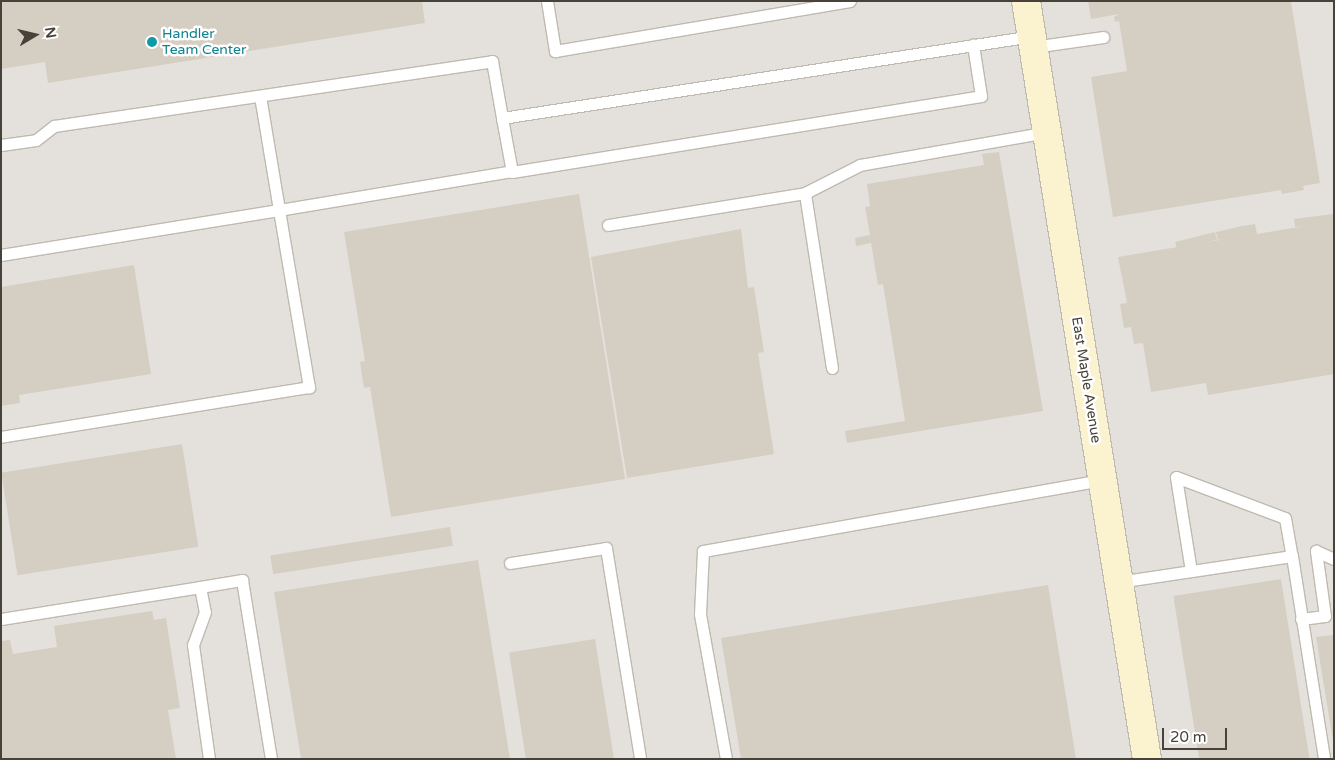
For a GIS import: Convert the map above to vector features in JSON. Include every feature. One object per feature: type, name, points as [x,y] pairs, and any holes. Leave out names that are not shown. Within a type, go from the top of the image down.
[{"type":"street","name":"East Maple Avenue","points":[[1026,1],[1147,759]]},
{"type":"lane","points":[[547,1],[556,51],[850,1]]},
{"type":"lane","points":[[502,118],[973,45],[1103,37]]},
{"type":"lane","points":[[1,255],[981,96],[973,45]]},
{"type":"lane","points":[[1,145],[36,140],[54,126],[492,61],[511,171]]},
{"type":"lane","points":[[1,437],[309,387],[260,96]]},
{"type":"lane","points":[[608,226],[805,193],[860,164],[1047,132]]},
{"type":"lane","points":[[805,193],[832,368]]},
{"type":"lane","points":[[1191,571],[1176,477],[1285,518],[1324,759]]},
{"type":"lane","points":[[726,759],[700,614],[703,551],[1102,480]]},
{"type":"lane","points":[[510,563],[606,548],[640,759]]},
{"type":"lane","points":[[1301,619],[1326,616],[1316,552],[1334,559]]},
{"type":"lane","points":[[1118,582],[1292,556]]},
{"type":"lane","points":[[1,619],[242,580],[271,759]]},
{"type":"lane","points":[[200,587],[205,612],[193,645],[209,759]]},
{"type":"shaded area","points":[[1,1],[1334,1],[1334,759],[1,759]]},
{"type":"building","name":"Handler Team Center","points":[[1,1],[422,1],[425,23],[48,83],[45,62],[1,69]]},
{"type":"building","points":[[1088,1],[1291,1],[1320,183],[1303,186],[1304,190],[1282,194],[1281,190],[1113,217],[1091,77],[1127,71],[1119,21],[1115,22],[1114,17],[1119,14],[1091,19]]},
{"type":"building","points":[[999,152],[1043,411],[847,443],[845,431],[905,421],[883,284],[878,285],[871,243],[856,246],[855,238],[870,235],[865,207],[870,206],[867,184],[984,165],[982,154]]},
{"type":"building","points":[[579,194],[625,479],[391,517],[370,387],[364,388],[360,362],[365,361],[344,232]]},
{"type":"building","points":[[1333,214],[1334,374],[1208,395],[1206,383],[1151,392],[1143,343],[1134,344],[1131,327],[1124,328],[1120,304],[1127,303],[1118,257],[1237,237],[1218,240],[1216,232],[1242,226],[1255,224],[1257,234],[1305,226],[1295,227],[1294,219]]},
{"type":"building","points":[[741,229],[748,288],[754,287],[764,352],[758,353],[774,454],[627,478],[591,257]]},
{"type":"building","points":[[1215,232],[1217,240],[1177,250],[1175,242]]},
{"type":"building","points":[[134,265],[151,374],[19,395],[20,403],[1,406],[1,287]]},
{"type":"building","points":[[182,444],[198,547],[18,575],[1,473]]},
{"type":"building","points":[[450,527],[453,546],[273,574],[270,555]]},
{"type":"building","points":[[478,560],[510,759],[301,759],[274,592]]},
{"type":"building","points":[[1281,579],[1309,759],[1199,759],[1173,596]]},
{"type":"building","points":[[1048,585],[1076,759],[741,759],[721,638]]},
{"type":"building","points":[[152,611],[154,620],[166,618],[180,708],[168,710],[176,759],[1,759],[1,641],[10,640],[13,654],[57,647],[54,626]]},
{"type":"building","points":[[1334,635],[1334,741],[1333,741],[1316,637]]},
{"type":"building","points":[[595,639],[614,759],[526,759],[509,653]]},
{"type":"place","name":"Handler Team Center","points":[[152,42]]}]
